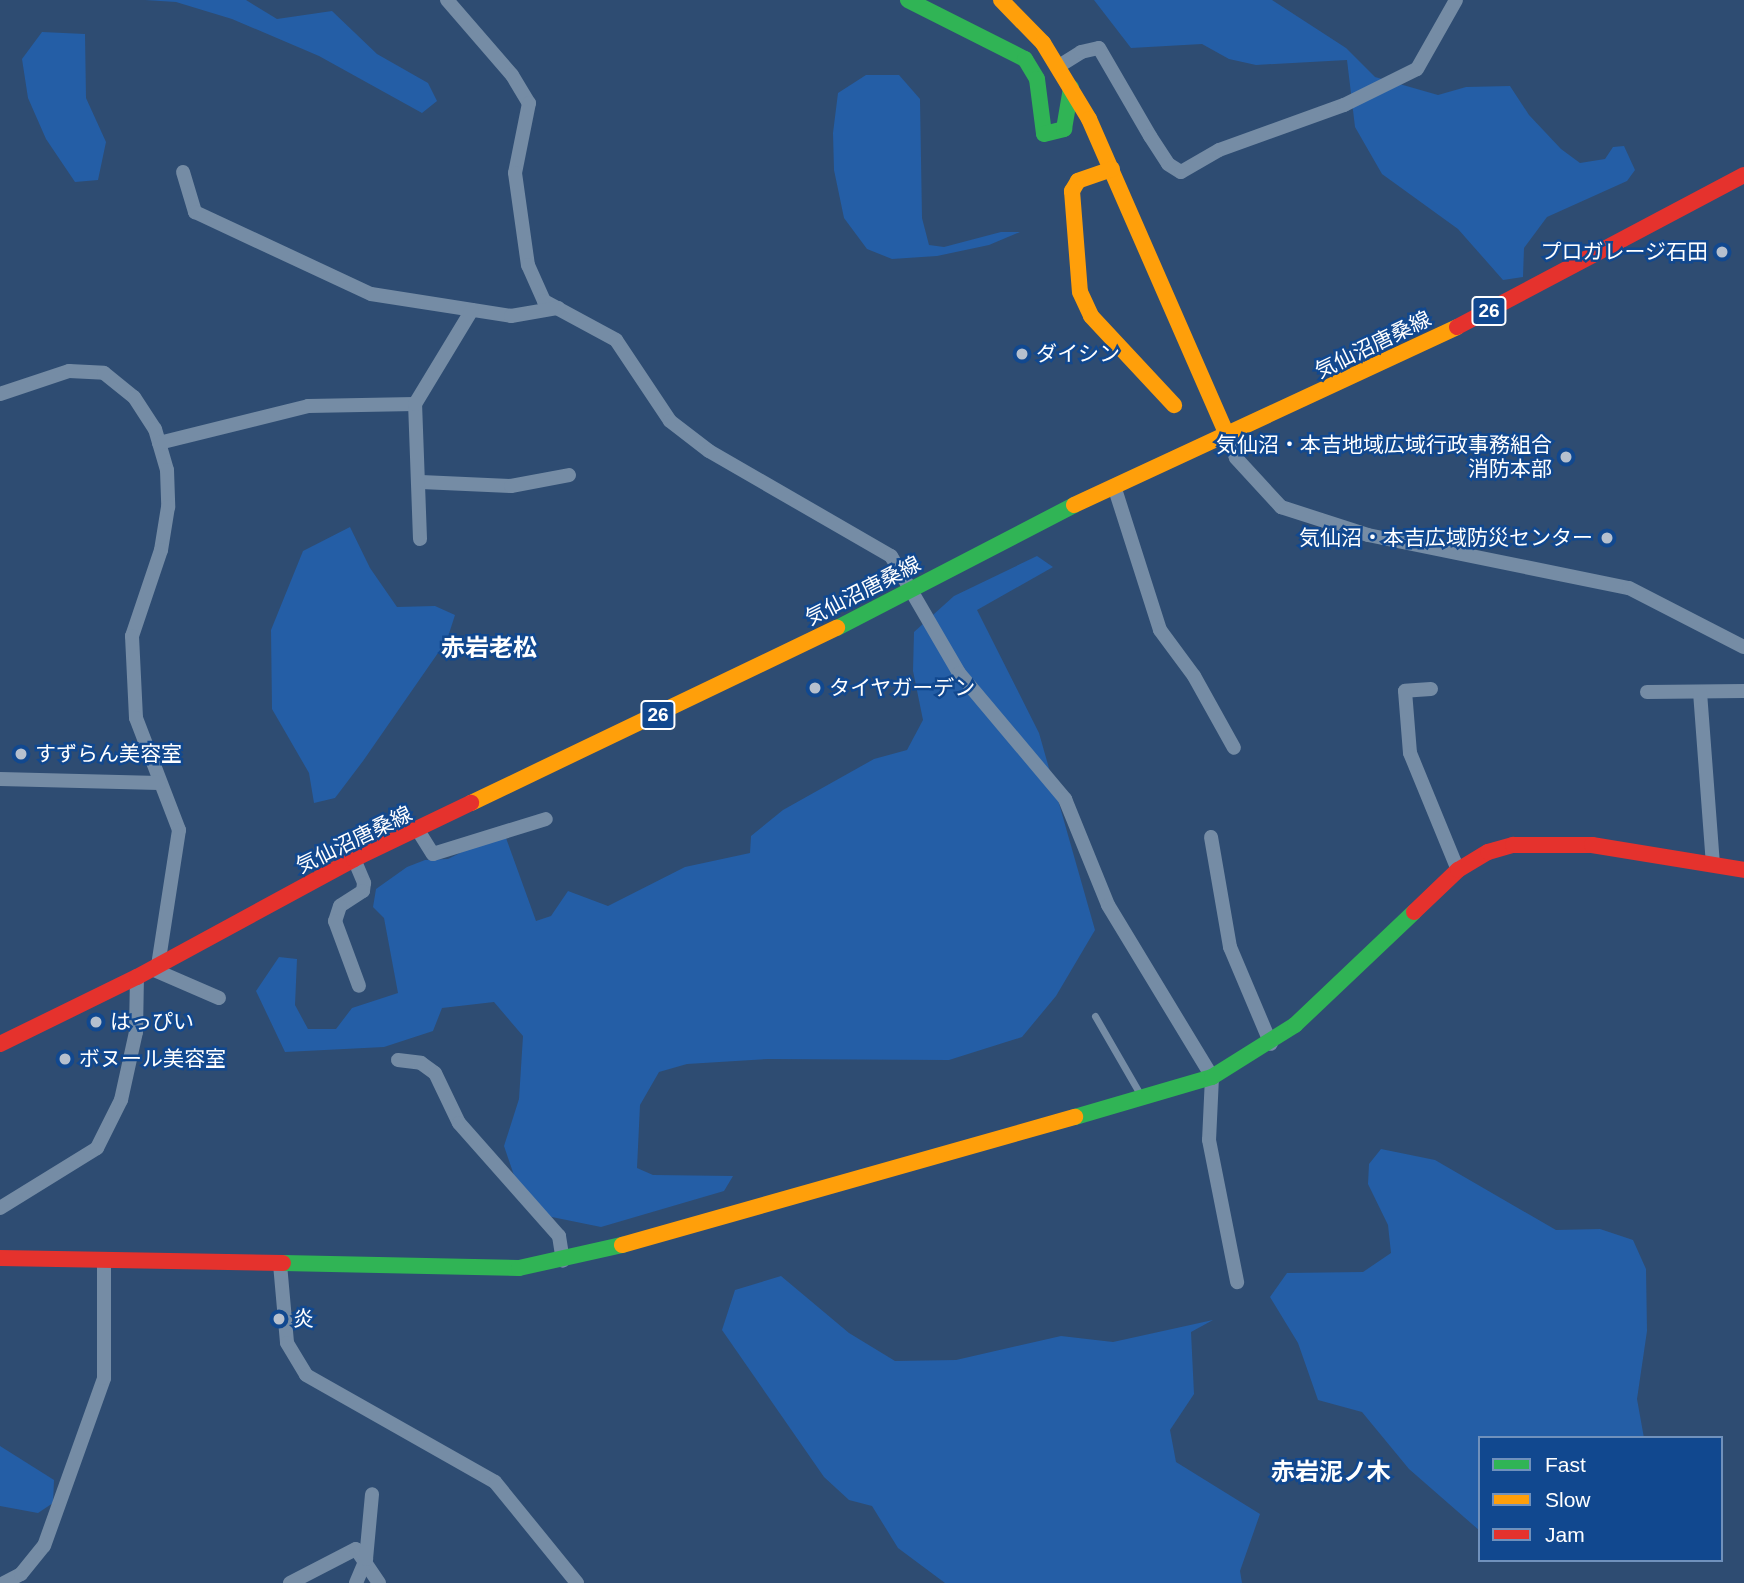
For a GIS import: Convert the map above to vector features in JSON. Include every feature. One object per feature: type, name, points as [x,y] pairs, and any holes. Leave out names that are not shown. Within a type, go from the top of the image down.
[{"type":"street","points":[[447,0],[512,75],[529,103],[515,173],[518,210],[528,265],[544,300],[616,340],[670,421],[761,485],[891,556],[959,673],[1065,799],[1108,905],[1212,1077],[1209,1140],[1237,1282]]},
{"type":"street","points":[[908,0],[1025,60],[1037,79],[1044,134],[1063,129],[1072,88]]},
{"type":"street","points":[[1001,0],[1059,66],[1072,88],[1112,169],[1236,458],[1281,508],[1368,535],[1629,588],[1744,647]]},
{"type":"street","points":[[1059,66],[1081,52],[1099,48],[1168,164],[1181,172],[1219,150],[1344,104],[1417,69],[1456,0]]},
{"type":"street","points":[[1112,169],[1078,181],[1072,191],[1080,292],[1091,316],[1174,405]]},
{"type":"street","points":[[183,172],[195,212],[371,294],[511,316],[558,308]]},
{"type":"street","name":"気仙沼唐桑線","points":[[0,1044],[155,968],[354,859],[419,832],[911,590],[1037,522],[1115,489],[1404,355],[1744,175]]},
{"type":"street","points":[[420,540],[421,482],[415,404],[472,310]]},
{"type":"street","points":[[0,394],[69,370],[104,373],[134,397],[159,443],[167,470],[169,507],[151,590],[132,636],[136,718],[179,830],[155,968],[219,998]]},
{"type":"street","points":[[159,443],[308,406],[415,404]]},
{"type":"street","points":[[421,482],[511,485],[569,475]]},
{"type":"street","points":[[1115,489],[1160,630],[1194,676],[1234,748]]},
{"type":"street","points":[[1431,689],[1405,691],[1410,753],[1458,870]]},
{"type":"street","points":[[1647,692],[1744,691]]},
{"type":"street","points":[[1700,692],[1713,865]]},
{"type":"street","points":[[0,779],[159,783]]},
{"type":"street","points":[[419,832],[433,854],[546,819]]},
{"type":"street","points":[[1211,837],[1230,947],[1271,1044]]},
{"type":"street","points":[[0,1258],[104,1263],[519,1268],[564,1261],[717,1222],[1143,1100],[1212,1077],[1271,1044],[1458,870],[1488,852],[1513,845],[1592,845],[1744,870]]},
{"type":"street","points":[[354,859],[364,883],[363,891],[340,906],[335,921],[359,986]]},
{"type":"street","points":[[0,1208],[97,1148],[121,1100],[136,1032],[136,977]]},
{"type":"street","points":[[398,1060],[421,1063],[435,1073],[459,1122],[556,1232],[564,1261]]},
{"type":"street","points":[[4,1583],[23,1579],[44,1546],[104,1378],[104,1263]]},
{"type":"street","points":[[280,1264],[287,1343],[306,1375],[495,1482],[577,1583]]},
{"type":"street","points":[[356,1583],[366,1559],[372,1494]]},
{"type":"street","points":[[290,1583],[356,1549],[366,1559],[379,1583]]},
{"type":"lane","points":[[1095,1016],[1143,1100]]},
{"type":"shaded area","points":[[145,0],[246,0],[277,19],[332,11],[377,54],[428,83],[437,101],[422,113],[319,56],[232,19],[176,2]]},
{"type":"shaded area","points":[[1094,0],[1272,0],[1346,48],[1375,77],[1438,95],[1466,87],[1510,86],[1529,115],[1561,149],[1580,163],[1605,159],[1613,147],[1624,146],[1635,170],[1627,181],[1547,217],[1524,248],[1523,277],[1503,280],[1458,229],[1382,174],[1355,127],[1347,60],[1256,65],[1229,59],[1202,44],[1131,48]]},
{"type":"shaded area","points":[[42,32],[85,34],[86,98],[106,142],[98,180],[75,182],[46,139],[28,98],[22,59]]},
{"type":"shaded area","points":[[866,75],[899,75],[920,99],[922,218],[929,245],[944,247],[1001,232],[1020,232],[989,245],[937,256],[892,259],[867,249],[844,218],[834,170],[833,133],[838,93]]},
{"type":"shaded area","points":[[350,527],[370,568],[397,607],[435,606],[455,615],[447,640],[363,761],[335,798],[314,803],[309,773],[272,709],[271,630],[303,551]]},
{"type":"shaded area","points":[[1037,556],[1053,567],[977,610],[1039,733],[1095,930],[1056,996],[1022,1037],[949,1060],[768,1059],[687,1064],[659,1072],[640,1105],[637,1168],[653,1175],[733,1176],[724,1191],[601,1227],[547,1216],[520,1193],[504,1146],[519,1099],[523,1036],[494,1002],[442,1008],[433,1031],[384,1047],[285,1052],[256,991],[279,957],[297,959],[295,1005],[308,1029],[336,1029],[352,1008],[398,993],[384,918],[373,907],[376,889],[407,867],[425,860],[448,859],[482,842],[506,838],[536,921],[551,916],[568,891],[608,906],[685,867],[750,853],[751,836],[783,810],[874,759],[907,750],[923,720],[913,671],[914,632],[954,596]]},
{"type":"shaded area","points":[[1381,1149],[1435,1160],[1556,1230],[1600,1229],[1633,1240],[1646,1269],[1647,1331],[1637,1399],[1644,1436],[1478,1436],[1478,1529],[1409,1469],[1362,1412],[1318,1400],[1298,1343],[1270,1297],[1287,1273],[1363,1272],[1391,1253],[1388,1225],[1368,1184],[1369,1164]]},
{"type":"shaded area","points":[[781,1276],[849,1333],[895,1361],[956,1360],[1061,1336],[1113,1342],[1213,1320],[1191,1332],[1194,1394],[1170,1430],[1176,1462],[1260,1514],[1240,1571],[1242,1583],[945,1583],[898,1548],[872,1506],[849,1500],[824,1477],[722,1330],[735,1290]]},
{"type":"shaded area","points":[[0,1446],[54,1480],[53,1503],[38,1513],[0,1506]]},
{"type":"traffic: fast","points":[[908,0],[1025,59],[1037,79],[1044,134],[1064,129],[1071,88]]},
{"type":"traffic: fast","points":[[837,628],[1074,505]]},
{"type":"traffic: fast","points":[[1075,1117],[1212,1077],[1295,1025],[1414,912]]},
{"type":"traffic: fast","points":[[283,1263],[519,1268],[622,1245]]},
{"type":"traffic: slow","points":[[1001,0],[1043,43],[1089,119],[1228,437]]},
{"type":"traffic: slow","points":[[1112,169],[1078,181],[1072,191],[1080,292],[1091,316],[1174,405]]},
{"type":"traffic: slow","points":[[1074,505],[1457,327]]},
{"type":"traffic: slow","points":[[471,803],[837,628]]},
{"type":"traffic: slow","points":[[622,1245],[1075,1117]]},
{"type":"traffic: jam","points":[[1457,327],[1744,175]]},
{"type":"traffic: jam","points":[[0,1044],[137,977],[354,859],[471,803]]},
{"type":"traffic: jam","points":[[1414,912],[1458,870],[1488,852],[1513,845],[1592,845],[1744,870]]},
{"type":"traffic: jam","points":[[0,1258],[283,1263]]},
{"type":"place","name":"プロガレージ石田","points":[[1722,252]]},
{"type":"place","name":"ダイシン","points":[[1022,354]]},
{"type":"place","name":"気仙沼・本吉地域広域行政事務組合 消防本部","points":[[1566,457]]},
{"type":"place","name":"気仙沼・本吉広域防災センター","points":[[1607,538]]},
{"type":"place","name":"タイヤガーデン","points":[[815,688]]},
{"type":"place","name":"すずらん美容室","points":[[21,754]]},
{"type":"place","name":"はっぴい","points":[[96,1022]]},
{"type":"place","name":"ボヌール美容室","points":[[65,1059]]},
{"type":"place","name":"炎","points":[[279,1319]]},
{"type":"district","name":"赤岩老松","points":[[489,648]]},
{"type":"district","name":"赤岩泥ノ木","points":[[1331,1472]]}]
